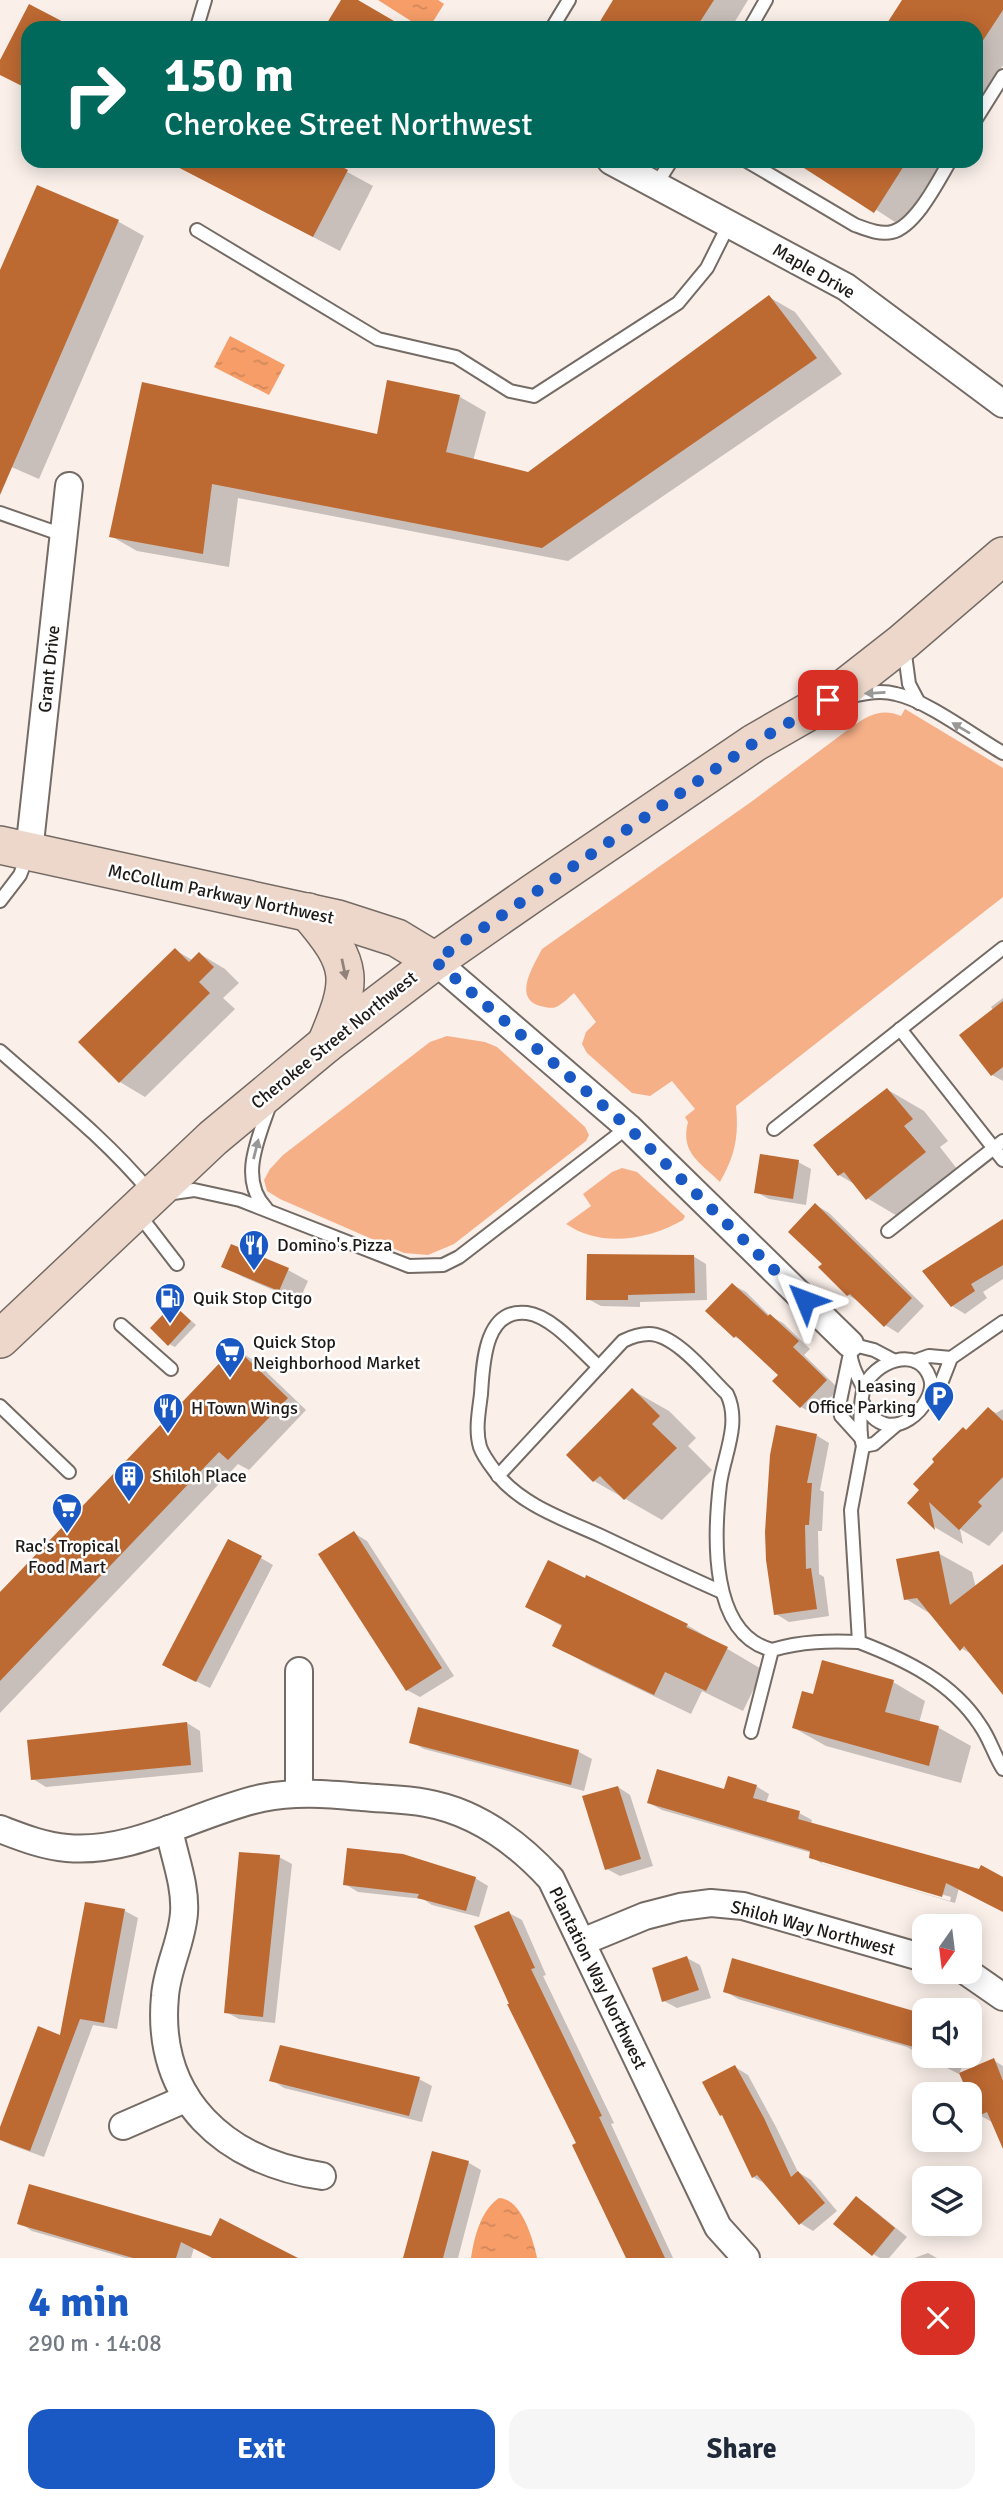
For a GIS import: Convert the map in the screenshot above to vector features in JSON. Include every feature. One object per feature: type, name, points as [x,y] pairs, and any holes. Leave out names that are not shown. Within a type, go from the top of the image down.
[{"type":"main road","name":"Cherokee Street Northwest","points":[[0,1339],[213,1138],[326,1044],[435,961],[754,743],[828,700],[904,642],[1003,556]]},
{"type":"main road","name":"McCollum Parkway Northwest","points":[[15,849],[308,912],[385,933],[408,943],[435,961]]},
{"type":"main road","points":[[308,912],[334,944],[345,971],[344,998],[326,1044]]},
{"type":"street","name":"Maple Drive","points":[[624,168],[846,287],[1003,404]]},
{"type":"street","name":"Grant Drive","points":[[15,849],[69,486]]},
{"type":"street","points":[[435,961],[628,1127],[849,1349]]},
{"type":"street","points":[[299,1671],[299,1793]]},
{"type":"street","name":"Plantation Way Northwest","points":[[0,1829],[33,1841],[66,1848],[109,1847],[251,1801],[299,1793],[425,1803],[454,1810],[485,1824],[527,1853],[551,1879],[718,2227],[746,2258]]},
{"type":"street","points":[[169,1829],[184,1895],[184,1911],[183,1926],[165,1992],[163,2018],[165,2042],[185,2099],[214,2131],[259,2159],[292,2171],[322,2176]]},
{"type":"street","name":"Shiloh Way Northwest","points":[[582,1942],[645,1916],[711,1903],[743,1906],[912,1955]]},
{"type":"street","points":[[982,1982],[1003,1997]]},
{"type":"street","points":[[123,2126],[185,2099]]},
{"type":"lane","points":[[199,21],[205,0]]},
{"type":"lane","points":[[556,21],[569,0]]},
{"type":"lane","points":[[754,21],[766,0]]},
{"type":"lane","points":[[983,108],[1003,76]]},
{"type":"lane","points":[[656,185],[667,168]]},
{"type":"lane","points":[[759,168],[855,225],[873,231],[893,232],[908,223],[921,208],[946,168]]},
{"type":"lane","points":[[197,230],[378,339],[456,356],[510,391],[534,396],[678,303],[706,268],[729,224]]},
{"type":"lane","points":[[0,513],[63,535]]},
{"type":"lane","points":[[904,642],[905,672],[913,694],[920,703]]},
{"type":"lane","points":[[828,700],[885,692],[897,694],[920,703],[1003,754]]},
{"type":"lane","points":[[0,901],[20,875],[15,849]]},
{"type":"lane","points":[[774,1129],[1003,948]]},
{"type":"lane","points":[[901,1029],[998,1144],[1003,1160]]},
{"type":"lane","points":[[0,1051],[126,1166],[177,1265]]},
{"type":"lane","points":[[266,1209],[256,1196],[252,1170],[257,1144],[275,1087]]},
{"type":"lane","points":[[144,1203],[194,1190],[218,1194],[266,1209],[409,1266],[443,1265],[458,1258],[628,1127]]},
{"type":"lane","points":[[888,1231],[998,1144]]},
{"type":"lane","points":[[599,1367],[548,1321],[538,1316],[515,1314],[504,1319],[493,1329],[485,1353],[477,1432],[481,1449],[498,1476],[517,1493],[557,1516],[722,1592]]},
{"type":"lane","points":[[849,1349],[839,1406],[841,1416],[862,1442],[874,1444],[895,1426],[906,1421],[926,1402],[942,1381],[951,1358],[1003,1322]]},
{"type":"lane","points":[[121,1325],[171,1369]]},
{"type":"lane","points":[[498,1476],[623,1341],[637,1335],[652,1334],[672,1341],[727,1394],[732,1404],[733,1416],[720,1483],[718,1564],[722,1592],[734,1624],[740,1632],[760,1647],[772,1650],[793,1643],[859,1642],[919,1667],[958,1698],[980,1724],[1003,1769]]},
{"type":"lane","points":[[849,1349],[874,1350],[893,1360]]},
{"type":"lane","points":[[849,1349],[853,1369],[864,1389],[862,1442],[851,1510],[859,1642]]},
{"type":"lane","points":[[915,1361],[929,1356],[951,1358]]},
{"type":"lane","points":[[864,1389],[884,1365],[893,1360],[905,1359],[915,1361],[924,1368],[931,1379],[931,1393]]},
{"type":"lane","points":[[863,1403],[869,1416],[885,1425],[895,1426]]},
{"type":"lane","points":[[0,1406],[69,1472]]},
{"type":"lane","points":[[751,1732],[772,1650]]},
{"type":"shaded area","points":[[905,709],[1003,768],[1003,897],[736,1106],[735,1146],[720,1182],[689,1149],[686,1133],[688,1122],[685,1117],[695,1109],[672,1081],[650,1096],[632,1093],[587,1053],[582,1044],[586,1032],[596,1022],[574,993],[556,1007],[540,1006],[527,996],[530,972],[542,949],[751,802],[853,726],[876,714],[901,716]]},
{"type":"shaded area","points":[[447,1036],[485,1042],[497,1047],[585,1127],[589,1135],[586,1141],[454,1244],[428,1255],[404,1253],[267,1191],[264,1180],[283,1155],[430,1042]]},
{"type":"shaded area","points":[[622,1168],[637,1172],[685,1216],[683,1220],[640,1236],[609,1239],[580,1232],[566,1224],[591,1206],[583,1194],[612,1172]]},
{"type":"water","points":[[378,0],[438,0],[444,4],[433,21],[411,21]]},
{"type":"water","points":[[230,336],[285,365],[269,395],[214,367]]},
{"type":"water","points":[[499,2198],[514,2205],[520,2213],[537,2258],[471,2258],[476,2233],[483,2217]]},
{"type":"building","points":[[341,0],[358,0],[394,21],[328,21]]},
{"type":"building","points":[[613,0],[714,0],[700,21],[600,21]]},
{"type":"building","points":[[902,0],[1003,0],[1003,10],[983,40],[983,21],[888,21]]},
{"type":"building","points":[[29,4],[62,21],[21,21],[21,86],[0,75],[0,60]]},
{"type":"building","points":[[180,168],[344,168],[348,170],[313,237]]},
{"type":"building","points":[[804,168],[903,168],[874,213]]},
{"type":"building","points":[[37,185],[119,220],[0,495],[0,270]]},
{"type":"building","points":[[769,295],[817,358],[542,548],[212,484],[203,554],[109,537],[142,382],[377,434],[387,380],[460,395],[446,452],[528,472]]},
{"type":"building","points":[[175,948],[189,962],[199,952],[214,967],[199,982],[210,993],[119,1083],[78,1042]]},
{"type":"building","points":[[1003,1001],[1003,1067],[991,1076],[959,1035]]},
{"type":"building","points":[[887,1088],[913,1119],[904,1126],[926,1152],[866,1200],[844,1172],[838,1176],[813,1145]]},
{"type":"building","points":[[760,1154],[799,1160],[793,1199],[754,1193]]},
{"type":"building","points":[[815,1203],[912,1298],[884,1327],[850,1294],[847,1296],[818,1267],[822,1264],[788,1232]]},
{"type":"building","points":[[1003,1219],[1003,1265],[971,1284],[975,1291],[951,1307],[922,1271]]},
{"type":"building","points":[[231,1244],[289,1268],[279,1291],[221,1267]]},
{"type":"building","points":[[587,1254],[694,1255],[695,1293],[628,1295],[628,1300],[586,1300]]},
{"type":"building","points":[[732,1283],[799,1341],[793,1347],[827,1380],[800,1408],[772,1381],[778,1375],[705,1311]]},
{"type":"building","name":"Quik Stop Citgo","points":[[173,1304],[191,1321],[168,1346],[150,1328]]},
{"type":"building","name":"Shiloh Place","points":[[235,1347],[288,1398],[228,1460],[219,1452],[0,1681],[0,1592]]},
{"type":"building","points":[[632,1388],[660,1416],[652,1424],[677,1448],[624,1500],[600,1476],[593,1482],[566,1455]]},
{"type":"building","points":[[988,1407],[1003,1421],[1003,1477],[978,1502],[982,1506],[959,1530],[929,1502],[935,1530],[907,1503],[919,1490],[913,1484],[934,1462],[932,1459],[963,1427],[966,1430]]},
{"type":"building","points":[[776,1425],[817,1434],[807,1483],[812,1483],[809,1525],[805,1525],[806,1569],[811,1568],[817,1609],[774,1615],[765,1532],[770,1455]]},
{"type":"building","points":[[354,1531],[442,1668],[406,1691],[318,1554]]},
{"type":"building","points":[[228,1539],[262,1556],[196,1682],[162,1665]]},
{"type":"building","points":[[939,1551],[950,1605],[1003,1564],[1003,1695],[964,1646],[960,1651],[917,1598],[904,1600],[896,1559]]},
{"type":"building","points":[[548,1560],[585,1578],[586,1575],[688,1624],[686,1627],[728,1647],[706,1691],[665,1672],[654,1695],[552,1646],[562,1625],[525,1607]]},
{"type":"building","points":[[822,1660],[894,1680],[885,1712],[939,1726],[929,1766],[792,1728],[802,1691],[813,1694]]},
{"type":"building","points":[[418,1707],[579,1750],[571,1785],[409,1743]]},
{"type":"building","points":[[187,1722],[191,1765],[31,1780],[27,1740]]},
{"type":"building","points":[[657,1769],[724,1789],[728,1776],[757,1785],[753,1798],[800,1811],[798,1819],[979,1869],[981,1865],[1003,1877],[1003,1912],[946,1883],[942,1897],[809,1858],[810,1851],[647,1803]]},
{"type":"building","points":[[618,1786],[641,1859],[605,1870],[582,1796]]},
{"type":"building","points":[[347,1848],[403,1854],[476,1877],[466,1911],[417,1898],[419,1894],[343,1885]]},
{"type":"building","points":[[239,1852],[280,1855],[263,2017],[224,2013]]},
{"type":"building","points":[[85,1902],[125,1909],[104,2023],[80,2019],[30,2151],[0,2140],[0,2127],[38,2026],[60,2035]]},
{"type":"building","points":[[509,1911],[535,1968],[531,1969],[602,2116],[599,2117],[665,2258],[626,2258],[572,2145],[576,2143],[507,2004],[474,1926]]},
{"type":"building","points":[[687,1956],[699,1990],[662,2002],[652,1968]]},
{"type":"building","points":[[732,1958],[912,2010],[912,2047],[723,1992]]},
{"type":"building","points":[[280,2045],[420,2077],[409,2116],[269,2081]]},
{"type":"building","points":[[994,2058],[1003,2081],[1003,2149],[987,2112],[982,2114],[982,2082],[963,2082],[959,2073],[971,2068],[982,2068],[982,2063]]},
{"type":"building","points":[[735,2065],[764,2118],[791,2177],[798,2171],[825,2203],[799,2225],[757,2175],[752,2178],[722,2115],[720,2116],[702,2082]]},
{"type":"building","points":[[432,2151],[469,2161],[443,2258],[403,2258]]},
{"type":"building","points":[[29,2184],[211,2236],[220,2218],[298,2258],[212,2258],[181,2242],[176,2258],[133,2258],[17,2224]]},
{"type":"building","points":[[856,2196],[895,2228],[872,2256],[833,2224]]},
{"type":"place","name":"Domino's Pizza","points":[[254,1272]]},
{"type":"place","name":"Quik Stop Citgo","points":[[170,1325]]},
{"type":"place","name":"Quick Stop Neighborhood Market","points":[[230,1379]]},
{"type":"place","name":"Leasing Office Parking","points":[[939,1423]]},
{"type":"place","name":"H Town Wings","points":[[168,1435]]},
{"type":"place","name":"Shiloh Place","points":[[129,1503]]},
{"type":"place","name":"Rac's Tropical Food Mart","points":[[67,1535]]},
{"type":"route","points":[[805,1300],[628,1127],[435,961],[754,743],[828,700]]}]
